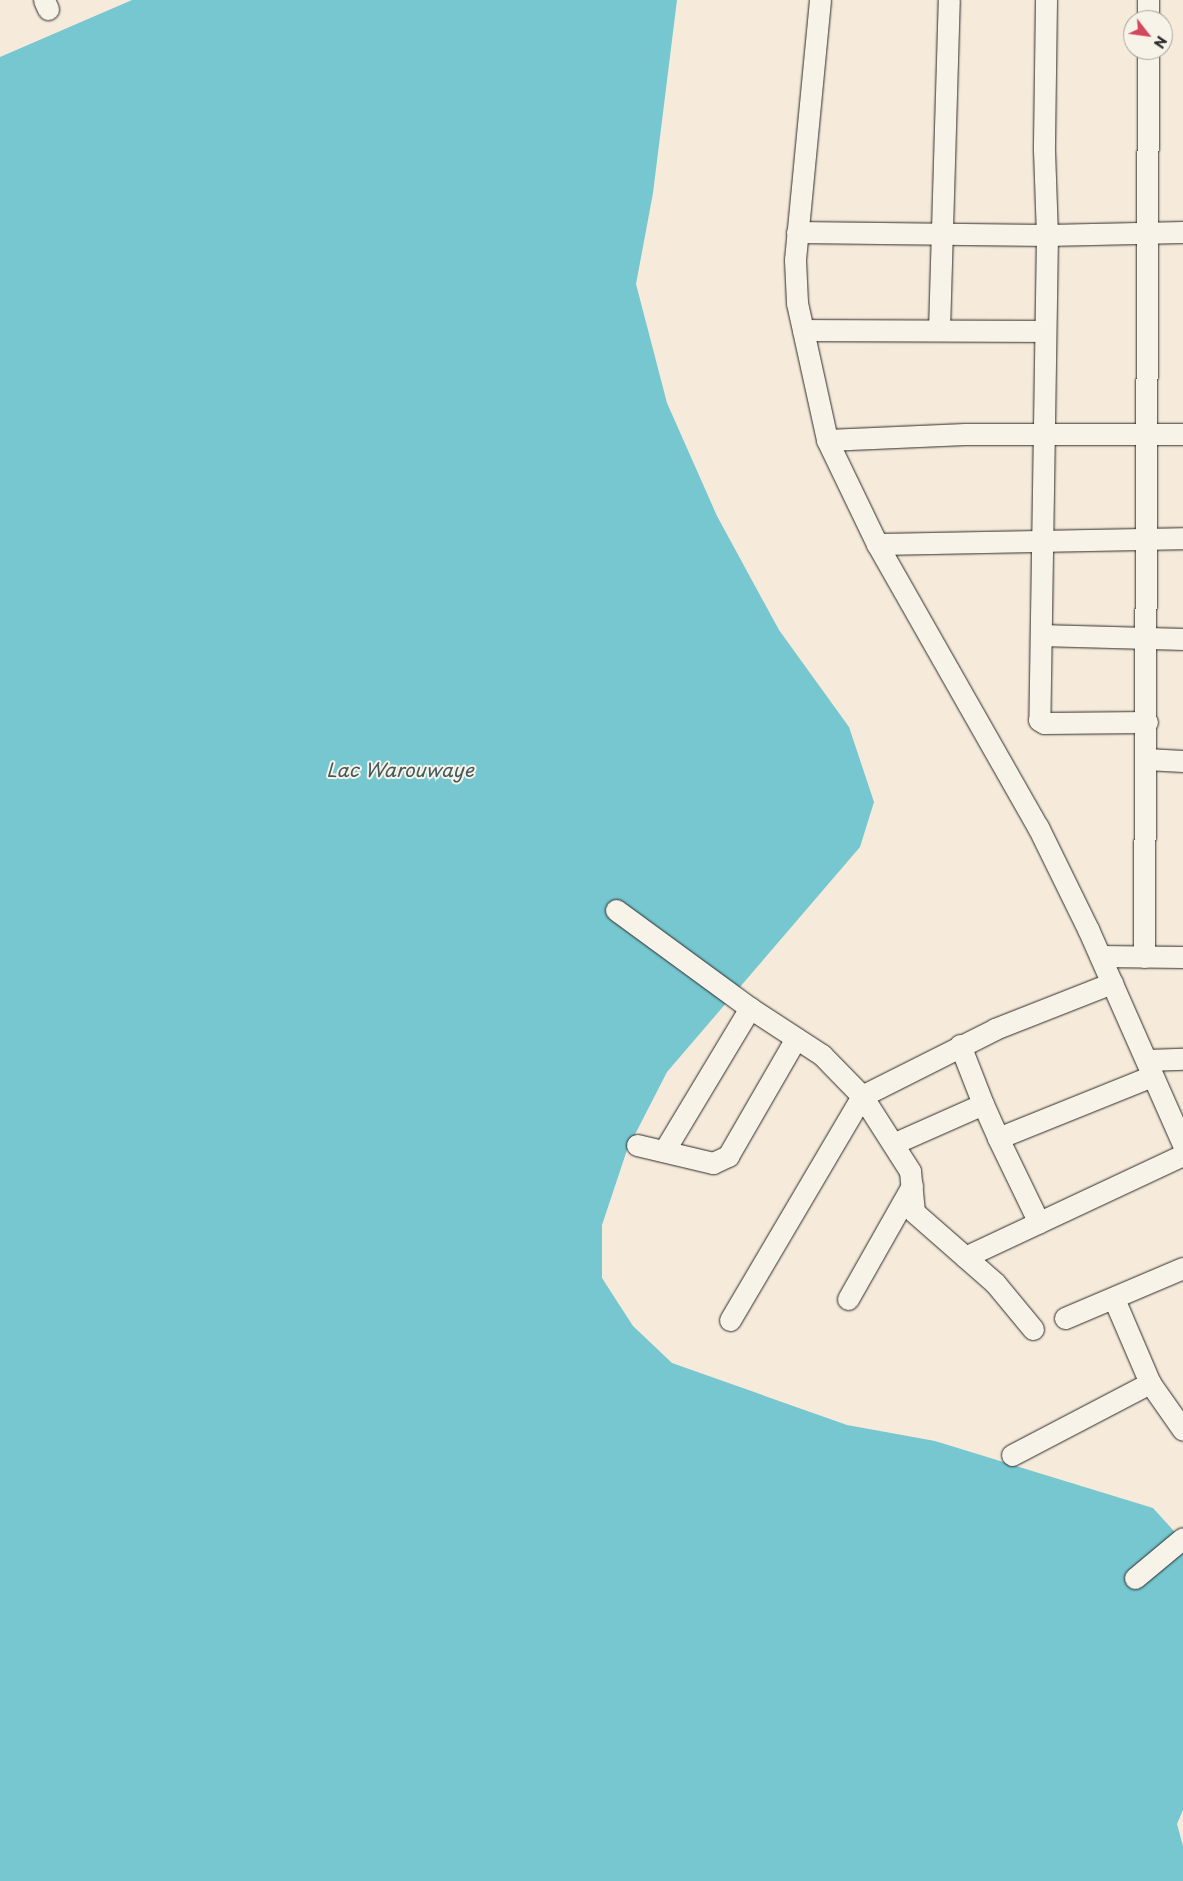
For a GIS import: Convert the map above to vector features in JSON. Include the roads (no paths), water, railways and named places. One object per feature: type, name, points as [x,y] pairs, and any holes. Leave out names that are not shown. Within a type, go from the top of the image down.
[{"type":"street","points":[[820,0],[797,232],[797,302],[827,440],[877,544],[1038,827],[1100,956],[1183,1144]]},
{"type":"street","points":[[939,330],[949,0]]},
{"type":"street","points":[[1046,0],[1044,150],[1047,234],[1040,720],[1044,723],[1147,722]]},
{"type":"street","points":[[1144,957],[1148,539],[1148,60]]},
{"type":"street","points":[[797,232],[1047,234],[1183,232]]},
{"type":"street","points":[[803,330],[1045,331]]},
{"type":"street","points":[[827,440],[1183,434]]},
{"type":"street","points":[[877,544],[1183,538]]},
{"type":"street","points":[[1041,635],[1183,638]]},
{"type":"street","points":[[1146,759],[1183,761]]},
{"type":"street","points":[[616,910],[750,1008],[822,1055],[862,1096],[895,1143],[910,1171],[914,1212],[995,1283],[1033,1329]]},
{"type":"street","points":[[1100,956],[1183,956]]},
{"type":"street","points":[[730,1320],[862,1096],[960,1045],[1112,983]]},
{"type":"street","points":[[664,1152],[750,1008]]},
{"type":"street","points":[[637,1145],[713,1163],[728,1156],[796,1038]]},
{"type":"street","points":[[960,1045],[998,1138],[1039,1223]]},
{"type":"street","points":[[998,1138],[1150,1068],[1183,1059]]},
{"type":"street","points":[[895,1143],[983,1104]]},
{"type":"street","points":[[965,1257],[1183,1155]]},
{"type":"street","points":[[848,1299],[912,1186]]},
{"type":"street","points":[[1065,1318],[1114,1299],[1183,1268]]},
{"type":"street","points":[[1114,1299],[1150,1383],[1183,1430]]},
{"type":"street","points":[[1012,1455],[1150,1383]]},
{"type":"street","points":[[1135,1578],[1183,1538]]},
{"type":"water","name":"Lac Warouwaye","points":[[132,0],[677,0],[653,193],[636,284],[667,403],[717,516],[779,630],[849,727],[874,802],[860,847],[667,1072],[627,1150],[602,1225],[602,1278],[633,1326],[672,1363],[847,1425],[935,1441],[1153,1508],[1183,1541],[1183,1810],[1177,1824],[1183,1846],[1183,1881],[0,1881],[0,57]]}]
